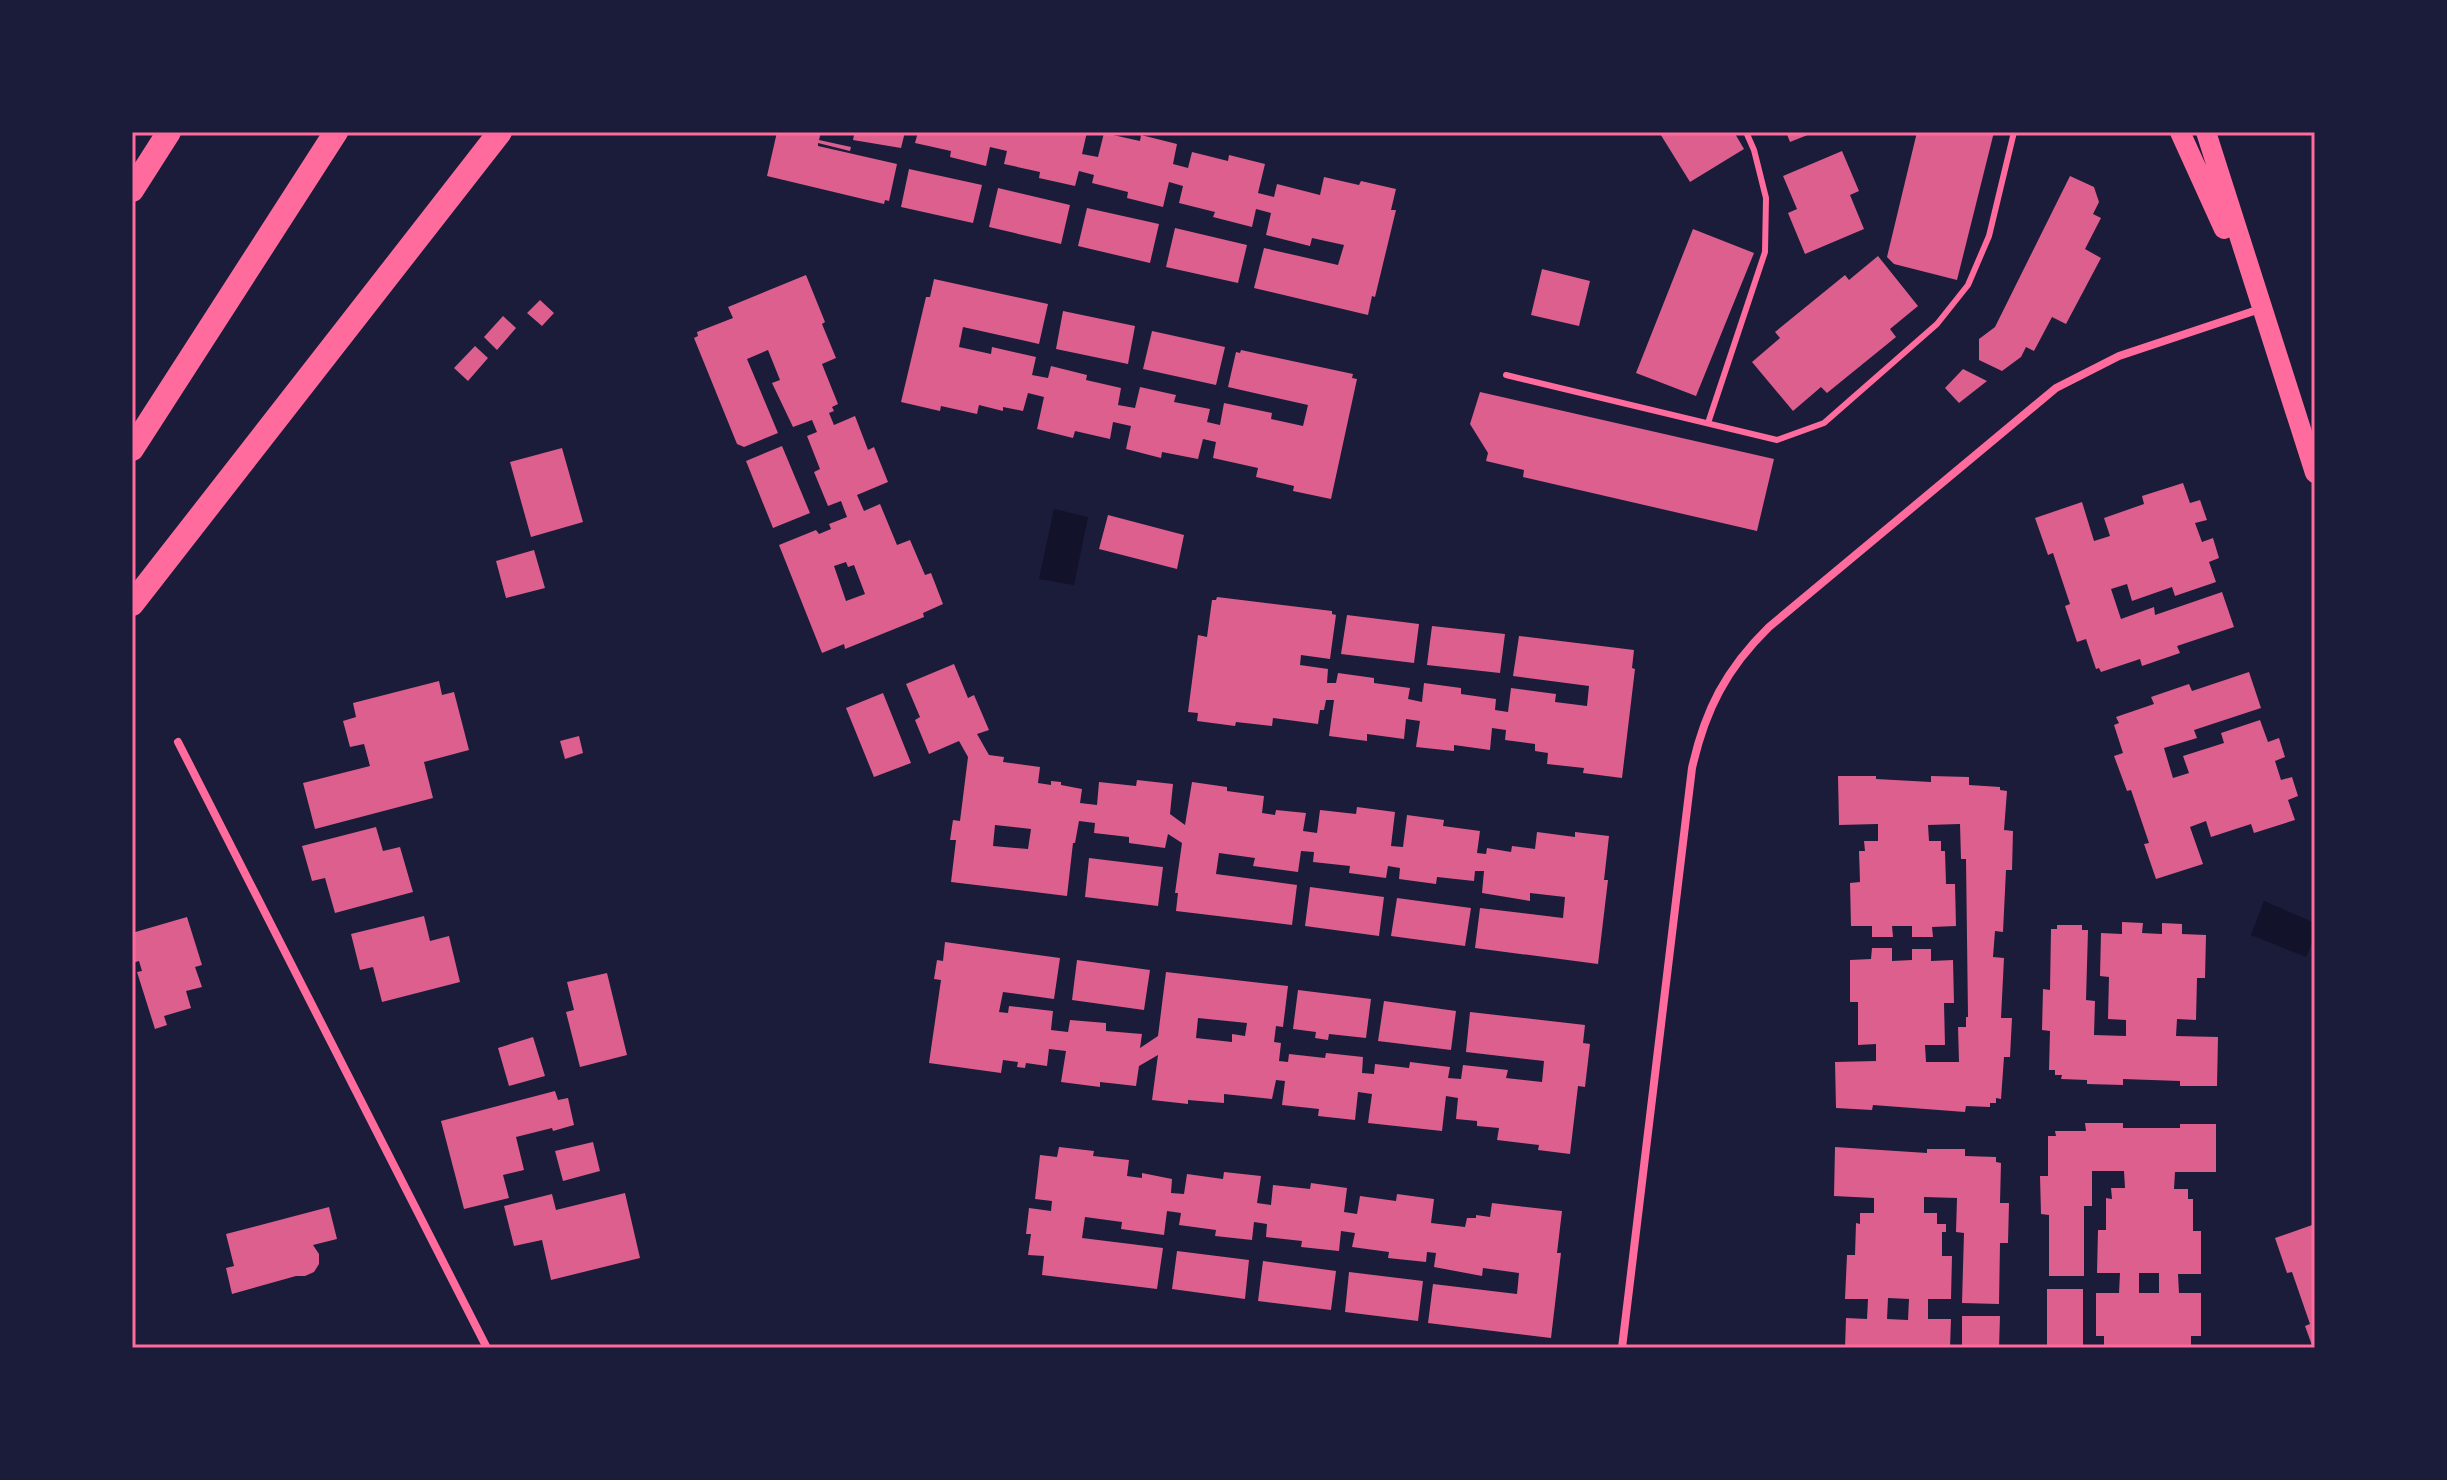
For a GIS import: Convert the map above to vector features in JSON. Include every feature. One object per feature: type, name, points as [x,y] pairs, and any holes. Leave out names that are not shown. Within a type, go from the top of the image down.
[{"type":"highway","points":[[132,190],[169,132]]},
{"type":"highway","points":[[132,449],[336,132]]},
{"type":"highway","points":[[132,604],[500,132]]},
{"type":"main road","points":[[2180,132],[2261,309]]},
{"type":"main road","points":[[2206,132],[2315,473]]},
{"type":"street","points":[[1622,1348],[1692,768],[1698,741],[1723,681],[1750,645],[1769,627],[2056,388],[2119,356],[2261,309]]},
{"type":"street","points":[[178,742],[487,1348]]},
{"type":"lane","points":[[1708,423],[1765,252],[1766,198],[1754,150],[1746,132]]},
{"type":"lane","points":[[1506,375],[1777,440],[1824,423],[1937,324],[1968,285],[1989,236],[2014,132]]},
{"type":"shaded area","points":[[1054,509],[1088,517],[1074,585],[1039,579]]},
{"type":"shaded area","points":[[2264,901],[2315,923],[2315,935],[2306,957],[2251,935]]},
{"type":"building","points":[[777,132],[821,132],[819,140],[851,147],[850,151],[818,143],[818,146],[897,164],[889,201],[885,200],[884,204],[767,176]]},
{"type":"building","points":[[846,132],[905,132],[901,148],[853,140],[854,135]]},
{"type":"building","points":[[918,132],[1087,132],[1082,154],[1098,157],[1104,133],[1140,141],[1141,135],[1177,144],[1173,164],[1188,168],[1192,152],[1228,161],[1229,155],[1265,164],[1258,193],[1274,197],[1277,184],[1320,195],[1324,177],[1396,189],[1391,210],[1396,210],[1375,297],[1372,296],[1368,315],[1254,288],[1264,248],[1338,265],[1344,245],[1312,238],[1310,246],[1266,235],[1271,213],[1256,209],[1252,227],[1213,217],[1215,212],[1179,203],[1183,186],[1169,182],[1163,207],[1127,198],[1128,192],[1092,183],[1094,175],[1079,171],[1075,186],[1039,178],[1040,172],[1004,164],[1007,151],[990,147],[986,166],[950,157],[951,151],[915,143]]},
{"type":"building","points":[[1659,132],[1734,132],[1744,149],[1690,182]]},
{"type":"building","points":[[1786,132],[1815,132],[1790,142]]},
{"type":"building","points":[[1917,132],[1994,132],[1957,280],[1894,264],[1887,257]]},
{"type":"building","points":[[1842,151],[1859,191],[1850,195],[1864,229],[1805,254],[1788,213],[1797,209],[1783,176]]},
{"type":"building","points":[[909,169],[982,185],[973,223],[901,207]]},
{"type":"building","points":[[2070,176],[2094,187],[2099,202],[2093,214],[2101,218],[2085,249],[2101,258],[2066,324],[2052,317],[2034,351],[2026,347],[2021,357],[2002,371],[1979,360],[1979,339],[1995,327]]},
{"type":"building","points":[[998,188],[1070,205],[1061,244],[989,227]]},
{"type":"building","points":[[1087,208],[1159,224],[1150,263],[1078,246]]},
{"type":"building","points":[[1175,228],[1247,245],[1238,283],[1166,267]]},
{"type":"building","points":[[1693,229],[1754,253],[1696,396],[1636,373]]},
{"type":"building","points":[[1878,256],[1918,306],[1890,329],[1896,337],[1827,393],[1821,387],[1793,411],[1752,362],[1780,338],[1775,332],[1845,275],[1849,280]]},
{"type":"building","points":[[1542,269],[1590,281],[1579,326],[1531,315]]},
{"type":"building","points":[[806,275],[836,358],[822,364],[838,404],[829,413],[834,425],[855,416],[868,450],[874,447],[888,482],[857,495],[864,511],[880,504],[897,545],[910,540],[925,575],[931,573],[943,604],[923,613],[924,617],[845,649],[844,644],[822,653],[779,545],[816,530],[819,534],[831,529],[829,524],[847,517],[841,501],[828,506],[814,472],[820,469],[807,436],[817,432],[812,420],[793,427],[772,383],[780,380],[768,350],[747,359],[778,433],[744,447],[737,444],[694,338],[698,336],[697,332],[733,318],[728,307]],"holes":[[[846,562],[848,567],[854,565],[865,594],[846,601],[834,566]]]},
{"type":"building","points":[[934,279],[1048,304],[1039,344],[963,327],[959,347],[991,354],[992,347],[1036,357],[1032,375],[1048,378],[1051,366],[1087,375],[1086,380],[1121,388],[1118,405],[1135,408],[1140,387],[1176,395],[1174,402],[1210,409],[1207,422],[1220,425],[1224,403],[1272,413],[1271,419],[1303,426],[1308,405],[1228,387],[1236,352],[1240,353],[1241,350],[1353,374],[1352,378],[1357,379],[1331,499],[1293,491],[1294,486],[1256,477],[1258,468],[1213,458],[1216,442],[1203,439],[1198,459],[1162,452],[1161,458],[1126,449],[1131,426],[1113,422],[1110,439],[1075,431],[1073,438],[1037,429],[1044,397],[1028,393],[1023,411],[1003,407],[1003,411],[979,405],[977,414],[941,406],[940,411],[901,402],[926,297],[930,297]]},
{"type":"building","points":[[540,300],[554,313],[542,326],[527,313]]},
{"type":"building","points":[[1063,311],[1135,326],[1128,364],[1056,349]]},
{"type":"building","points":[[503,316],[516,328],[497,350],[484,337]]},
{"type":"building","points":[[1152,331],[1225,347],[1216,385],[1143,369]]},
{"type":"building","points":[[475,346],[488,358],[468,381],[454,368]]},
{"type":"building","points":[[1963,369],[1987,381],[1959,403],[1945,388]]},
{"type":"building","points":[[1480,392],[1774,459],[1757,531],[1523,477],[1524,470],[1486,461],[1488,453],[1470,424]]},
{"type":"building","points":[[782,446],[810,513],[773,528],[746,461]]},
{"type":"building","points":[[562,448],[583,522],[531,537],[510,462]]},
{"type":"building","points":[[2183,483],[2190,503],[2200,500],[2207,520],[2195,523],[2202,542],[2213,538],[2219,558],[2209,562],[2216,582],[2175,596],[2172,587],[2132,601],[2127,584],[2111,589],[2121,619],[2154,607],[2155,615],[2222,592],[2234,627],[2177,646],[2180,653],[2142,666],[2140,659],[2101,672],[2099,668],[2096,669],[2086,639],[2077,642],[2065,606],[2070,604],[2053,553],[2048,555],[2035,518],[2082,502],[2094,541],[2110,536],[2104,518],[2144,504],[2142,496]]},
{"type":"building","points":[[1108,515],[1184,535],[1177,569],[1099,549]]},
{"type":"building","points":[[534,550],[545,588],[506,598],[496,561]]},
{"type":"building","points":[[1217,597],[1332,611],[1336,615],[1330,659],[1301,655],[1300,665],[1328,669],[1327,683],[1336,683],[1338,673],[1374,678],[1374,683],[1410,688],[1408,699],[1422,702],[1424,683],[1461,688],[1461,694],[1496,699],[1495,710],[1508,712],[1511,688],[1556,694],[1555,702],[1587,706],[1589,686],[1513,676],[1519,636],[1634,650],[1632,668],[1635,669],[1622,778],[1583,773],[1584,768],[1547,764],[1548,753],[1535,751],[1535,744],[1505,740],[1506,730],[1492,728],[1490,750],[1454,745],[1454,751],[1416,747],[1420,721],[1406,719],[1404,739],[1367,734],[1367,741],[1329,736],[1334,700],[1326,700],[1324,710],[1320,710],[1318,724],[1273,718],[1272,726],[1236,722],[1235,726],[1197,721],[1198,713],[1188,712],[1198,635],[1207,637],[1212,600]]},
{"type":"building","points":[[1347,615],[1419,624],[1414,663],[1341,654]]},
{"type":"building","points":[[1432,626],[1505,634],[1500,673],[1427,665]]},
{"type":"building","points":[[954,664],[968,698],[974,695],[989,730],[977,734],[989,755],[1004,757],[1003,762],[1040,767],[1038,783],[1051,785],[1051,781],[1061,782],[1061,785],[1082,789],[1080,803],[1097,805],[1099,782],[1136,786],[1137,780],[1173,784],[1170,814],[1185,825],[1192,782],[1264,796],[1262,813],[1275,815],[1276,810],[1306,813],[1303,831],[1317,833],[1320,810],[1356,814],[1357,807],[1395,812],[1391,846],[1403,847],[1407,815],[1444,820],[1443,826],[1480,831],[1477,853],[1486,854],[1487,848],[1511,852],[1512,846],[1535,849],[1537,832],[1575,837],[1575,832],[1609,836],[1604,880],[1608,880],[1598,964],[1475,948],[1480,908],[1563,918],[1565,897],[1530,893],[1530,901],[1482,893],[1484,871],[1475,871],[1474,881],[1437,877],[1436,884],[1399,879],[1400,868],[1388,866],[1386,878],[1349,873],[1350,866],[1313,862],[1314,852],[1301,851],[1298,872],[1253,866],[1255,858],[1219,853],[1216,874],[1297,885],[1292,925],[1176,911],[1178,893],[1175,893],[1182,843],[1168,834],[1165,848],[1129,843],[1129,837],[1094,833],[1095,823],[1079,821],[1073,843],[1067,896],[951,882],[956,840],[950,840],[953,820],[960,821],[968,757],[959,741],[929,754],[915,720],[920,717],[906,684]],"holes":[[[995,825],[1031,829],[1028,849],[993,846]]]},
{"type":"building","points":[[2249,672],[2261,708],[2194,730],[2197,738],[2164,748],[2173,778],[2189,773],[2183,756],[2224,743],[2221,733],[2260,720],[2268,742],[2279,738],[2285,757],[2275,761],[2281,780],[2292,777],[2298,796],[2288,800],[2295,820],[2254,833],[2251,824],[2211,837],[2206,821],[2190,827],[2203,864],[2156,879],[2144,844],[2149,843],[2131,790],[2127,791],[2114,756],[2123,753],[2114,725],[2119,723],[2116,717],[2154,704],[2151,697],[2189,684],[2192,691]]},
{"type":"building","points":[[439,681],[442,695],[454,692],[469,750],[424,762],[433,798],[315,829],[303,783],[370,766],[364,744],[350,747],[343,721],[356,717],[353,703]]},
{"type":"building","points":[[883,693],[911,763],[874,777],[846,708]]},
{"type":"building","points":[[579,736],[583,753],[565,759],[560,741]]},
{"type":"building","points":[[1838,776],[1876,776],[1876,779],[1931,782],[1931,776],[1969,777],[1969,785],[2000,787],[2000,790],[2007,791],[2004,830],[2013,831],[2012,870],[2006,870],[2003,932],[1995,931],[1993,957],[2004,958],[2001,1018],[2012,1018],[2010,1057],[2004,1057],[2001,1099],[1996,1098],[1996,1103],[1990,1103],[1990,1107],[1966,1106],[1965,1112],[1873,1105],[1872,1110],[1836,1108],[1835,1062],[1876,1061],[1876,1044],[1858,1045],[1858,1002],[1850,1002],[1850,960],[1871,959],[1872,948],[1892,948],[1892,961],[1912,960],[1912,949],[1931,949],[1931,961],[1953,960],[1954,1003],[1944,1003],[1945,1045],[1925,1045],[1926,1062],[1959,1062],[1958,1027],[1966,1027],[1968,1017],[1966,859],[1961,859],[1960,824],[1928,825],[1929,841],[1941,841],[1941,851],[1945,851],[1946,884],[1955,884],[1956,926],[1932,927],[1933,937],[1912,937],[1912,926],[1892,926],[1893,937],[1872,937],[1872,926],[1851,926],[1850,883],[1860,882],[1859,851],[1865,851],[1864,841],[1878,841],[1878,824],[1839,825]]},
{"type":"building","points":[[376,827],[383,851],[400,847],[413,892],[335,913],[325,878],[312,881],[302,846]]},
{"type":"building","points":[[1089,858],[1163,867],[1158,906],[1085,897]]},
{"type":"building","points":[[1310,887],[1384,897],[1379,936],[1305,926]]},
{"type":"building","points":[[1397,898],[1471,908],[1465,946],[1391,936]]},
{"type":"building","points":[[424,916],[430,941],[449,936],[460,982],[382,1002],[373,967],[360,970],[351,934]]},
{"type":"building","points":[[187,917],[202,965],[195,967],[202,987],[186,991],[191,1008],[164,1016],[167,1025],[155,1029],[137,972],[142,971],[139,961],[132,963],[132,933]]},
{"type":"building","points":[[2122,922],[2143,923],[2142,933],[2162,934],[2162,923],[2182,924],[2182,934],[2206,935],[2205,978],[2197,978],[2196,1020],[2177,1019],[2176,1036],[2218,1037],[2217,1086],[2180,1086],[2180,1081],[2123,1079],[2123,1085],[2087,1084],[2087,1080],[2061,1079],[2062,1075],[2055,1075],[2055,1070],[2049,1070],[2050,1031],[2042,1030],[2043,989],[2050,990],[2051,929],[2057,929],[2057,925],[2082,925],[2082,930],[2088,930],[2086,1000],[2095,1001],[2094,1035],[2126,1036],[2126,1020],[2108,1019],[2109,977],[2100,976],[2101,933],[2122,934]]},
{"type":"building","points":[[945,942],[1060,958],[1054,999],[1003,992],[999,1012],[1008,1013],[1009,1006],[1053,1011],[1051,1030],[1068,1032],[1070,1020],[1106,1023],[1106,1031],[1142,1034],[1140,1048],[1158,1036],[1166,972],[1288,986],[1283,1027],[1276,1026],[1274,1042],[1281,1043],[1279,1061],[1288,1062],[1289,1054],[1325,1058],[1326,1053],[1363,1057],[1362,1073],[1374,1074],[1375,1064],[1409,1068],[1410,1062],[1450,1067],[1448,1078],[1461,1079],[1463,1065],[1508,1070],[1506,1078],[1542,1082],[1544,1061],[1466,1052],[1470,1012],[1585,1025],[1583,1043],[1590,1044],[1585,1087],[1578,1086],[1570,1154],[1538,1150],[1539,1145],[1497,1140],[1499,1128],[1477,1126],[1477,1121],[1456,1119],[1458,1098],[1446,1096],[1442,1131],[1368,1123],[1372,1094],[1358,1092],[1355,1120],[1318,1116],[1319,1109],[1282,1105],[1285,1081],[1276,1080],[1272,1099],[1224,1094],[1224,1103],[1188,1100],[1188,1104],[1152,1100],[1158,1055],[1139,1066],[1136,1086],[1100,1082],[1100,1087],[1061,1082],[1066,1051],[1049,1049],[1047,1066],[1026,1063],[1025,1068],[1017,1067],[1018,1062],[1003,1060],[1001,1073],[929,1063],[941,980],[934,979],[937,960],[943,961]],"holes":[[[1198,1018],[1247,1023],[1245,1036],[1232,1034],[1232,1042],[1196,1038]]]},
{"type":"building","points":[[1077,960],[1150,970],[1144,1010],[1072,1000]]},
{"type":"building","points":[[607,973],[627,1055],[580,1067],[566,1012],[574,1010],[567,982]]},
{"type":"building","points":[[1298,990],[1371,999],[1366,1038],[1329,1034],[1328,1040],[1315,1038],[1316,1032],[1293,1029]]},
{"type":"building","points":[[1384,1001],[1456,1011],[1451,1050],[1378,1041]]},
{"type":"building","points":[[533,1037],[545,1076],[509,1086],[498,1048]]},
{"type":"building","points":[[555,1091],[558,1100],[568,1098],[574,1125],[516,1137],[524,1170],[503,1175],[509,1198],[464,1209],[441,1121]]},
{"type":"building","points":[[2085,1123],[2123,1123],[2123,1128],[2180,1128],[2180,1124],[2216,1124],[2216,1172],[2175,1172],[2174,1189],[2188,1189],[2188,1199],[2193,1199],[2193,1231],[2201,1231],[2201,1274],[2178,1274],[2179,1293],[2201,1293],[2201,1336],[2191,1336],[2191,1348],[2104,1348],[2104,1336],[2096,1336],[2096,1293],[2119,1293],[2120,1273],[2097,1273],[2098,1230],[2106,1230],[2106,1198],[2112,1199],[2111,1188],[2125,1188],[2124,1171],[2092,1171],[2092,1206],[2084,1206],[2084,1276],[2049,1276],[2049,1215],[2041,1214],[2040,1176],[2048,1176],[2048,1136],[2056,1136],[2055,1131],[2086,1131]],"holes":[[[2139,1273],[2159,1273],[2159,1293],[2139,1293]]]},
{"type":"building","points":[[593,1142],[600,1171],[563,1181],[555,1151]]},
{"type":"building","points":[[1059,1147],[1094,1151],[1093,1156],[1129,1160],[1127,1176],[1142,1178],[1142,1173],[1172,1179],[1171,1193],[1184,1194],[1187,1174],[1223,1179],[1224,1172],[1261,1176],[1257,1203],[1271,1205],[1273,1185],[1310,1189],[1311,1183],[1347,1188],[1344,1212],[1357,1214],[1360,1196],[1396,1201],[1397,1194],[1434,1199],[1431,1223],[1465,1227],[1467,1218],[1476,1218],[1476,1215],[1490,1217],[1492,1203],[1562,1211],[1557,1253],[1561,1253],[1551,1338],[1428,1323],[1433,1284],[1517,1294],[1519,1273],[1483,1268],[1482,1276],[1434,1267],[1436,1253],[1427,1252],[1426,1262],[1388,1258],[1389,1252],[1352,1247],[1355,1233],[1341,1231],[1339,1251],[1301,1247],[1302,1241],[1266,1237],[1267,1224],[1254,1222],[1252,1240],[1215,1236],[1216,1230],[1179,1225],[1181,1213],[1167,1211],[1164,1235],[1121,1229],[1122,1222],[1085,1217],[1082,1238],[1163,1248],[1157,1289],[1042,1275],[1044,1256],[1028,1255],[1031,1234],[1026,1234],[1029,1208],[1051,1211],[1052,1201],[1035,1199],[1040,1155],[1057,1157]]},
{"type":"building","points":[[1835,1147],[1927,1153],[1927,1149],[1965,1149],[1965,1156],[1996,1157],[1996,1162],[2001,1163],[2000,1203],[2009,1203],[2008,1243],[2000,1243],[1999,1304],[1962,1303],[1964,1233],[1956,1232],[1957,1198],[1924,1197],[1924,1213],[1937,1213],[1937,1224],[1946,1224],[1946,1232],[1942,1232],[1942,1256],[1952,1256],[1951,1299],[1928,1299],[1928,1319],[1951,1319],[1950,1348],[1845,1348],[1846,1318],[1867,1319],[1868,1299],[1845,1299],[1847,1255],[1855,1255],[1856,1223],[1860,1224],[1860,1213],[1874,1213],[1874,1198],[1834,1196]],"holes":[[[1888,1298],[1909,1299],[1908,1320],[1887,1319]]]},
{"type":"building","points":[[625,1193],[640,1258],[551,1280],[542,1240],[514,1246],[504,1206],[552,1194],[556,1210]]},
{"type":"building","points":[[329,1207],[337,1239],[313,1245],[319,1254],[319,1264],[314,1272],[232,1294],[226,1268],[234,1266],[226,1234]]},
{"type":"building","points":[[2315,1224],[2313,1348],[2305,1326],[2310,1324],[2292,1272],[2287,1273],[2275,1238]]},
{"type":"building","points":[[1177,1251],[1249,1260],[1245,1299],[1172,1289]]},
{"type":"building","points":[[1263,1261],[1336,1271],[1331,1310],[1258,1301]]},
{"type":"building","points":[[1349,1272],[1423,1281],[1418,1321],[1345,1312]]},
{"type":"building","points":[[2047,1289],[2083,1289],[2083,1348],[2047,1348]]},
{"type":"building","points":[[1962,1316],[2000,1316],[1999,1348],[1962,1348]]}]
